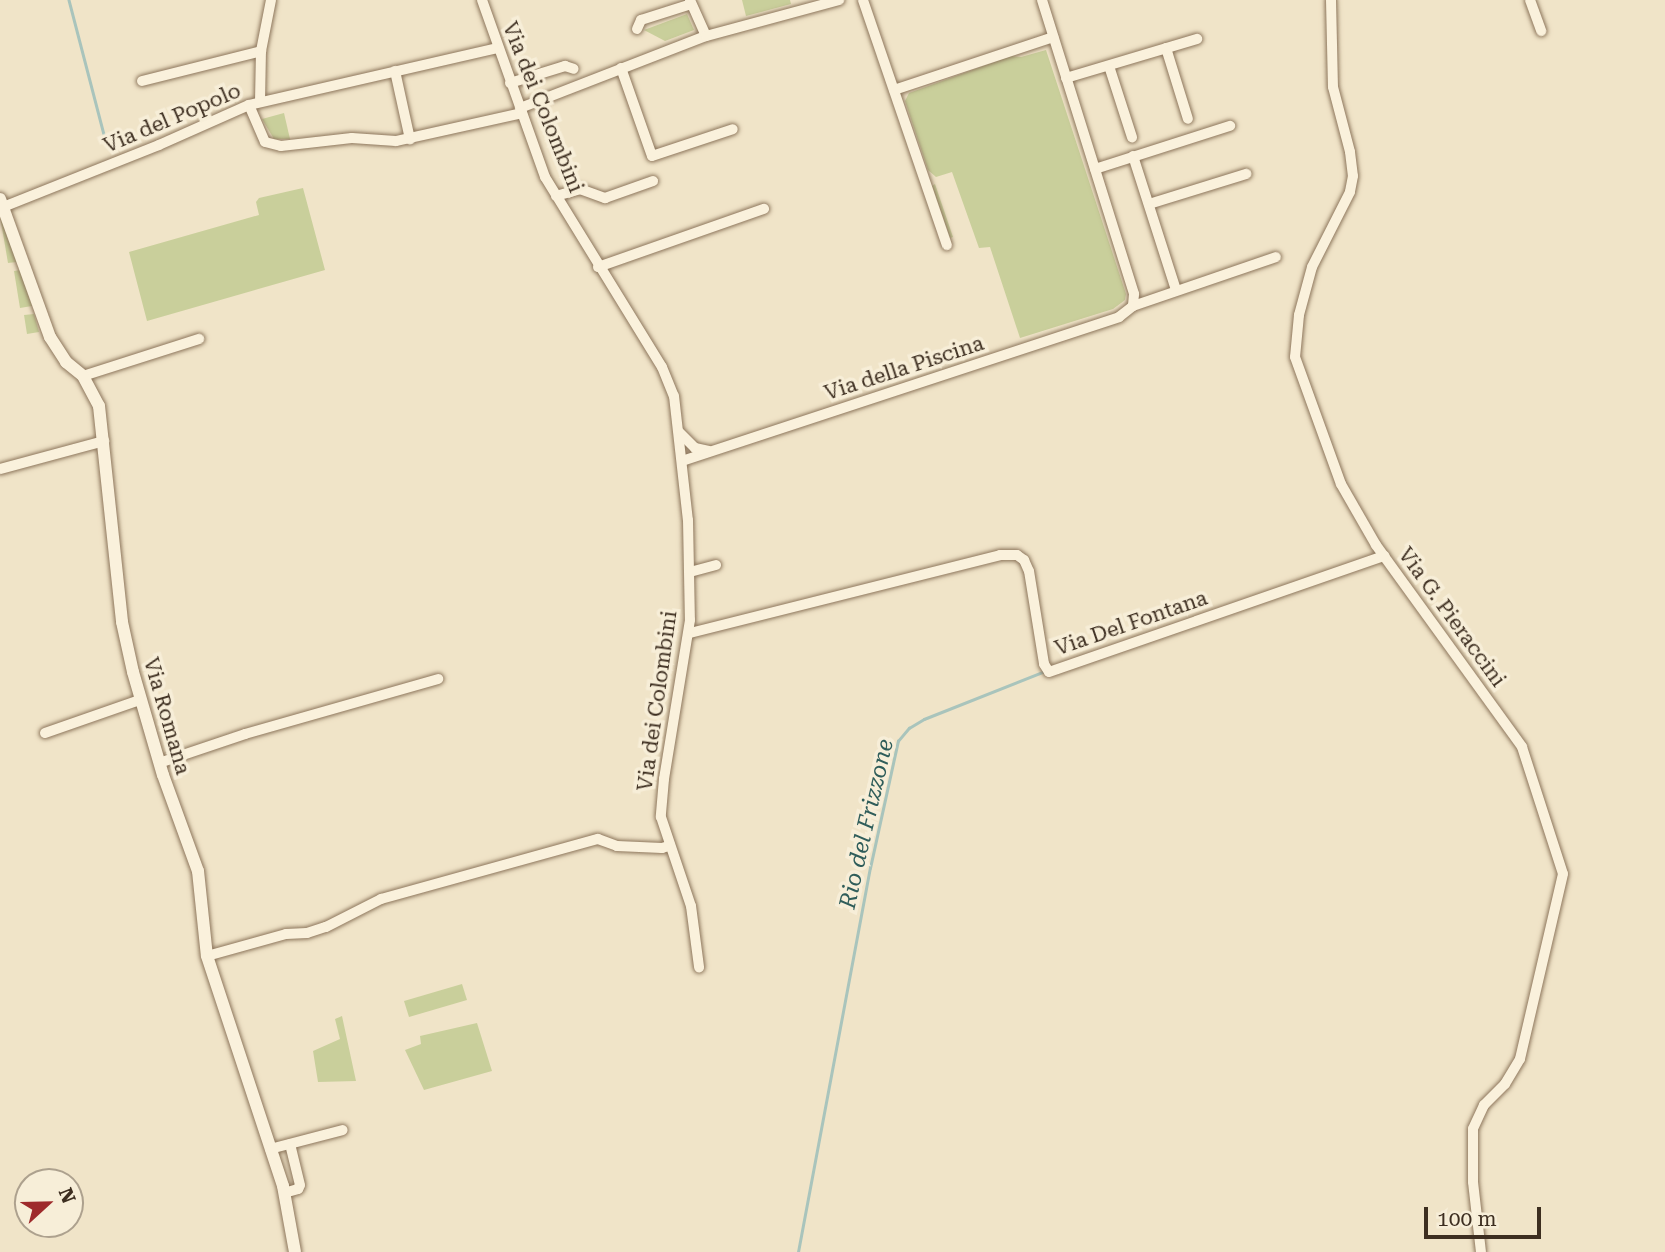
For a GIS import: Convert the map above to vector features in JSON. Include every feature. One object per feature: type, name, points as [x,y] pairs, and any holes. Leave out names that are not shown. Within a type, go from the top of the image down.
[{"type":"street","name":"Via del Popolo","points":[[1,205],[159,145],[260,102],[261,51],[271,0]]},
{"type":"street","name":"Via dei Colombini","points":[[482,0],[510,83],[556,197],[665,374],[674,396],[690,572],[690,633],[661,804],[668,846],[678,864],[691,906],[699,967]]},
{"type":"street","points":[[249,105],[265,142],[273,146],[342,139],[384,142],[410,139],[521,110],[706,36],[839,0]]},
{"type":"street","points":[[863,0],[947,245]]},
{"type":"street","points":[[1042,0],[1134,294],[1133,306]]},
{"type":"street","name":"Via G. Pieraccini","points":[[1331,0],[1333,87],[1350,152],[1353,176],[1350,192],[1312,267],[1298,315],[1295,357],[1341,484],[1384,556],[1522,747],[1563,874],[1520,1059],[1505,1084],[1485,1105],[1473,1129],[1473,1182],[1481,1252]]},
{"type":"street","points":[[1530,0],[1541,31]]},
{"type":"street","points":[[637,29],[641,20],[691,2],[706,36]]},
{"type":"street","points":[[894,90],[1053,37]]},
{"type":"street","points":[[1066,78],[1197,38]]},
{"type":"street","points":[[260,102],[497,48]]},
{"type":"street","points":[[1166,48],[1188,119]]},
{"type":"street","points":[[142,81],[261,51]]},
{"type":"street","points":[[510,83],[565,66],[573,69]]},
{"type":"street","points":[[1109,66],[1132,138]]},
{"type":"street","points":[[621,68],[652,156],[733,129]]},
{"type":"street","points":[[395,71],[410,139]]},
{"type":"street","points":[[1095,169],[1230,126]]},
{"type":"street","points":[[1133,156],[1176,290]]},
{"type":"street","points":[[1149,204],[1246,174]]},
{"type":"street","points":[[556,197],[580,188],[605,198],[653,181]]},
{"type":"street","name":"Via Romana","points":[[1,205],[50,337],[66,362],[83,376],[96,398],[104,441],[122,622],[140,700],[202,888],[208,956],[284,1193],[295,1252]]},
{"type":"street","points":[[598,267],[764,209]]},
{"type":"street","name":"Via della Piscina","points":[[682,461],[1119,317],[1133,306],[1276,257]]},
{"type":"street","points":[[83,376],[199,339]]},
{"type":"street","points":[[678,432],[695,448],[706,451],[720,450]]},
{"type":"street","points":[[0,469],[104,441]]},
{"type":"street","name":"Via Del Fontana","points":[[690,633],[1000,555],[1017,555],[1024,560],[1029,571],[1047,669],[1384,556]]},
{"type":"street","points":[[690,572],[716,565]]},
{"type":"street","points":[[159,763],[245,734],[438,679]]},
{"type":"street","points":[[45,733],[140,700]]},
{"type":"street","points":[[208,956],[286,934],[307,933],[381,899],[576,844],[598,839],[617,846],[668,846]]},
{"type":"street","points":[[270,1149],[343,1130]]},
{"type":"street","points":[[284,1193],[298,1189],[300,1185],[290,1144]]},
{"type":"green space","points":[[742,0],[790,0],[791,4],[746,16]]},
{"type":"green space","points":[[687,14],[694,30],[665,41],[644,30]]},
{"type":"green space","points":[[1046,50],[1126,294],[1125,300],[1113,309],[1020,338],[990,247],[979,248],[952,172],[936,177],[928,170],[905,101],[909,93],[1011,56],[1021,57]]},
{"type":"green space","points":[[284,113],[290,139],[274,139],[262,119]]},
{"type":"green space","points":[[935,184],[953,237],[950,238],[932,186]]},
{"type":"green space","points":[[303,188],[325,270],[147,321],[129,252],[259,215],[256,202],[259,198]]},
{"type":"green space","points":[[0,216],[17,262],[8,263]]},
{"type":"green space","points":[[20,270],[32,306],[20,308],[14,271]]},
{"type":"green space","points":[[34,314],[39,332],[27,334],[24,315]]},
{"type":"green space","points":[[462,984],[467,1000],[409,1017],[404,1001]]},
{"type":"green space","points":[[342,1016],[356,1081],[318,1082],[313,1051],[340,1039],[335,1019]]},
{"type":"green space","points":[[477,1023],[492,1071],[424,1090],[405,1050],[421,1044],[420,1036]]},
{"type":"waterway","points":[[69,0],[106,142]]},
{"type":"waterway","name":"Rio del Frizzone","points":[[798,1252],[870,868],[898,741],[909,728],[924,719],[1045,671]]}]
